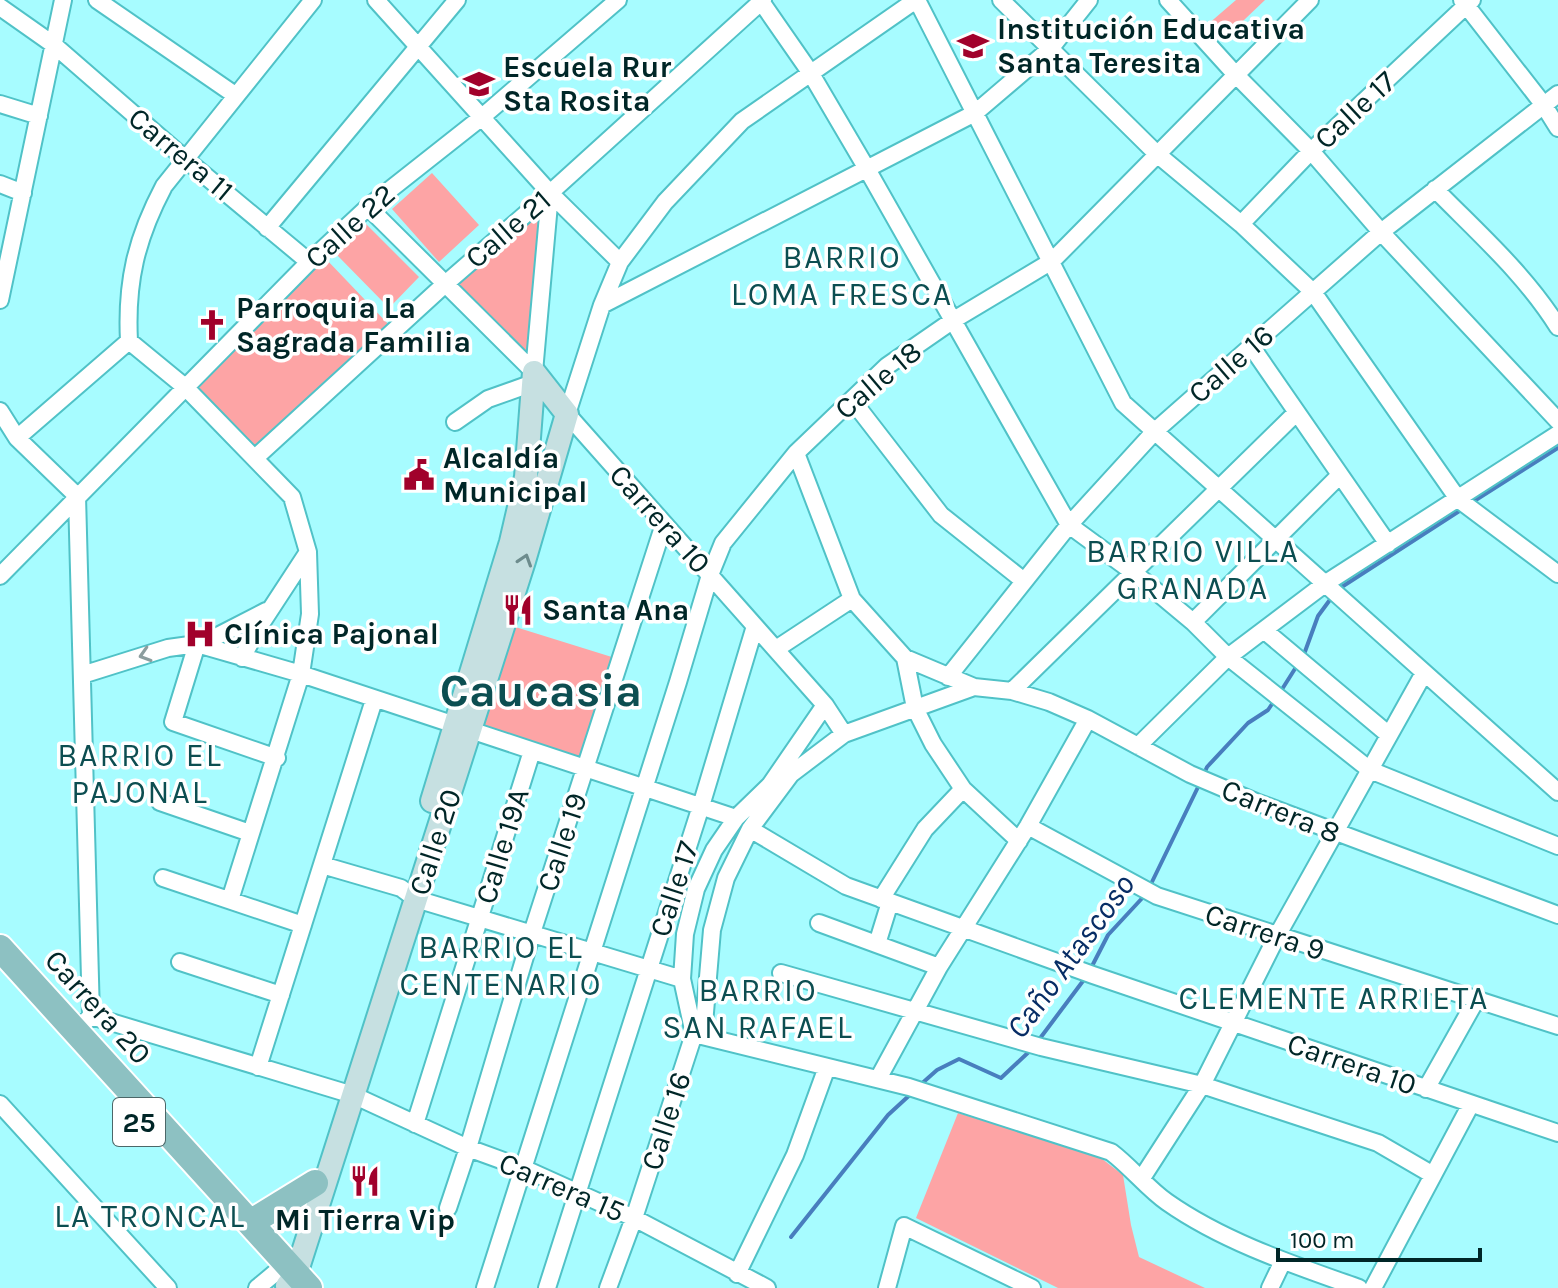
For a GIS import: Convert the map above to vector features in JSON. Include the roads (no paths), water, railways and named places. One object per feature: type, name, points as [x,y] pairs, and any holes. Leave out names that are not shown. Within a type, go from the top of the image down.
[{"type":"main road","name":"Carrera 20","points":[[0,948],[84,1024],[250,1223],[285,1280]]},
{"type":"main road","name":"Carrera 20","points":[[0,973],[74,1049],[285,1280]]},
{"type":"main road","points":[[250,1223],[315,1183]]},
{"type":"street","points":[[0,300],[6,244],[23,193],[63,0]]},
{"type":"street","points":[[97,0],[117,7],[235,95]]},
{"type":"street","points":[[230,900],[301,674],[310,614],[308,552],[292,497],[185,387],[129,341],[127,305],[132,265],[147,217],[164,186],[313,0]]},
{"type":"street","points":[[376,0],[550,193],[620,262]]},
{"type":"street","points":[[267,228],[457,0]]},
{"type":"street","name":"Calle 22","points":[[0,576],[309,262],[368,207],[482,117],[618,0]]},
{"type":"street","points":[[567,414],[602,305],[620,262],[665,202],[742,121],[916,0],[1123,403],[1558,792]]},
{"type":"street","points":[[1001,0],[1157,154],[1241,224],[1313,292],[1464,504],[1558,574]]},
{"type":"street","points":[[602,305],[975,113],[1050,49],[1089,0]]},
{"type":"street","points":[[1168,0],[1558,421]]},
{"type":"street","name":"Calle 18","points":[[485,1288],[710,575],[723,543],[796,453],[887,366],[952,321],[1052,261],[1310,0]]},
{"type":"street","points":[[761,1],[810,72],[1069,525],[1133,572],[1193,622],[1228,657],[1370,770],[1558,846]]},
{"type":"street","name":"Calle 21","points":[[255,458],[761,1]]},
{"type":"street","points":[[1467,1],[1558,128]]},
{"type":"street","name":"Calle 17","points":[[1241,224],[1311,151],[1467,1]]},
{"type":"street","name":"Carrera 11","points":[[0,7],[54,45],[309,262]]},
{"type":"street","name":"Calle 16","points":[[948,677],[1069,525],[1155,431],[1381,232],[1558,94]]},
{"type":"street","points":[[0,104],[39,116]]},
{"type":"street","points":[[0,184],[23,193]]},
{"type":"street","points":[[1435,189],[1515,270],[1558,327]]},
{"type":"street","points":[[455,422],[488,399],[534,378],[550,193]]},
{"type":"street","name":"Carrera 10","points":[[368,207],[567,414],[825,705],[844,734]]},
{"type":"street","points":[[17,438],[129,341]]},
{"type":"street","points":[[1251,346],[1388,544]]},
{"type":"street","name":"Calle 20","points":[[462,728],[526,477],[534,378]]},
{"type":"street","points":[[852,400],[941,515],[1024,581]]},
{"type":"street","points":[[1012,691],[1296,413]]},
{"type":"street","points":[[0,414],[17,438],[77,496],[82,675],[84,1024],[258,1067],[374,700]]},
{"type":"street","name":"Calle 20","points":[[285,1280],[348,1094],[462,728],[567,414]]},
{"type":"street","points":[[1138,746],[1228,657],[1333,589],[1388,544],[1464,504],[1558,434]]},
{"type":"street","points":[[796,453],[852,599],[905,658],[974,687]]},
{"type":"street","points":[[1193,622],[1340,475]]},
{"type":"street","name":"Calle 19","points":[[448,1208],[532,933],[664,524]]},
{"type":"street","points":[[242,658],[308,552]]},
{"type":"street","points":[[776,649],[852,599]]},
{"type":"street","points":[[82,675],[168,648],[198,645],[271,609]]},
{"type":"street","name":"Calle 17","points":[[547,1288],[701,806],[755,626]]},
{"type":"street","points":[[1265,631],[1389,735]]},
{"type":"street","points":[[198,645],[301,674],[736,818]]},
{"type":"street","points":[[198,645],[173,722],[277,758]]},
{"type":"street","name":"Carrera 9","points":[[905,658],[915,708],[933,744],[963,789],[1024,833],[1149,892],[1558,1026]]},
{"type":"street","points":[[1142,1178],[1202,1085],[1277,936],[1424,673]]},
{"type":"street","name":"Calle 16","points":[[608,1288],[698,1035],[712,930],[726,878],[750,829],[791,774],[844,734],[974,687]]},
{"type":"street","name":"Carrera 8","points":[[974,687],[1012,691],[1088,719],[1210,783],[1335,833],[1558,915]]},
{"type":"street","name":"Calle 16","points":[[698,1035],[682,979],[685,934],[696,889],[714,850],[736,818],[770,785],[825,705]]},
{"type":"street","points":[[878,1079],[939,967],[1024,833],[1088,719]]},
{"type":"street","name":"Calle 19A","points":[[415,1124],[532,751]]},
{"type":"street","points":[[877,944],[885,901],[925,829],[963,789]]},
{"type":"street","points":[[160,802],[250,833]]},
{"type":"street","name":"Carrera 10","points":[[750,829],[846,886],[885,901],[1087,974],[1558,1133]]},
{"type":"street","points":[[322,865],[480,918],[682,979]]},
{"type":"street","points":[[163,878],[303,925]]},
{"type":"street","points":[[819,923],[939,967]]},
{"type":"street","points":[[180,962],[281,995]]},
{"type":"street","points":[[781,973],[1035,1045],[1202,1085],[1378,1143],[1433,1175]]},
{"type":"street","points":[[1426,1089],[1476,1000]]},
{"type":"street","points":[[698,1035],[915,1089],[1111,1152],[1165,1200],[1200,1223],[1283,1261],[1359,1288]]},
{"type":"street","name":"Carrera 15","points":[[258,1067],[348,1094],[468,1148],[523,1168],[634,1218],[767,1288]]},
{"type":"street","points":[[737,1274],[795,1155],[827,1067]]},
{"type":"street","name":"Calle 20","points":[[285,1280],[315,1183],[348,1094]]},
{"type":"street","points":[[0,1104],[168,1288]]},
{"type":"street","points":[[1373,1288],[1471,1104]]},
{"type":"street","points":[[887,1288],[904,1226],[1032,1288]]},
{"type":"street","points":[[1270,1288],[1283,1261]]},
{"type":"waterway","name":"Caño Atascoso","points":[[1471,503],[1558,448]]},
{"type":"waterway","name":"Caño Atascoso","points":[[1337,590],[1464,508]]},
{"type":"waterway","name":"Caño Atascoso","points":[[1303,657],[1318,616],[1332,597]]},
{"type":"waterway","name":"Caño Atascoso","points":[[1279,694],[1298,664]]},
{"type":"waterway","name":"Caño Atascoso","points":[[1204,774],[1248,723],[1268,710],[1274,701]]},
{"type":"waterway","name":"Caño Atascoso","points":[[1150,886],[1200,783]]},
{"type":"waterway","name":"Caño Atascoso","points":[[1090,970],[1108,935],[1146,894]]},
{"type":"waterway","name":"Caño Atascoso","points":[[1038,1041],[1086,977]]},
{"type":"waterway","name":"Caño Atascoso","points":[[919,1086],[937,1070],[959,1059],[1001,1078],[1033,1048]]},
{"type":"waterway","name":"Caño Atascoso","points":[[791,1237],[888,1115],[913,1092]]},
{"type":"place","name":"Institución Educativa Santa Teresita","points":[[973,46]]},
{"type":"place","name":"Escuela Rur Sta Rosita","points":[[479,84]]},
{"type":"place","name":"Parroquia La Sagrada Familia","points":[[212,325]]},
{"type":"place","name":"Alcaldía Municipal","points":[[419,475]]},
{"type":"place","name":"Santa Ana","points":[[518,610]]},
{"type":"place","name":"Clínica Pajonal","points":[[200,634]]},
{"type":"place","name":"Mi Tierra Vip","points":[[365,1181]]},
{"type":"district","name":"BARRIO LOMA FRESCA","points":[[842,276]]},
{"type":"district","name":"BARRIO VILLA GRANADA","points":[[1193,570]]},
{"type":"district","name":"Caucasia","points":[[541,690]]},
{"type":"district","name":"BARRIO EL PAJONAL","points":[[140,774]]},
{"type":"district","name":"BARRIO EL CENTENARIO","points":[[501,966]]},
{"type":"district","name":"CLEMENTE ARRIETA","points":[[1334,998]]},
{"type":"district","name":"BARRIO SAN RAFAEL","points":[[758,1008]]},
{"type":"district","name":"LA TRONCAL","points":[[150,1216]]}]
